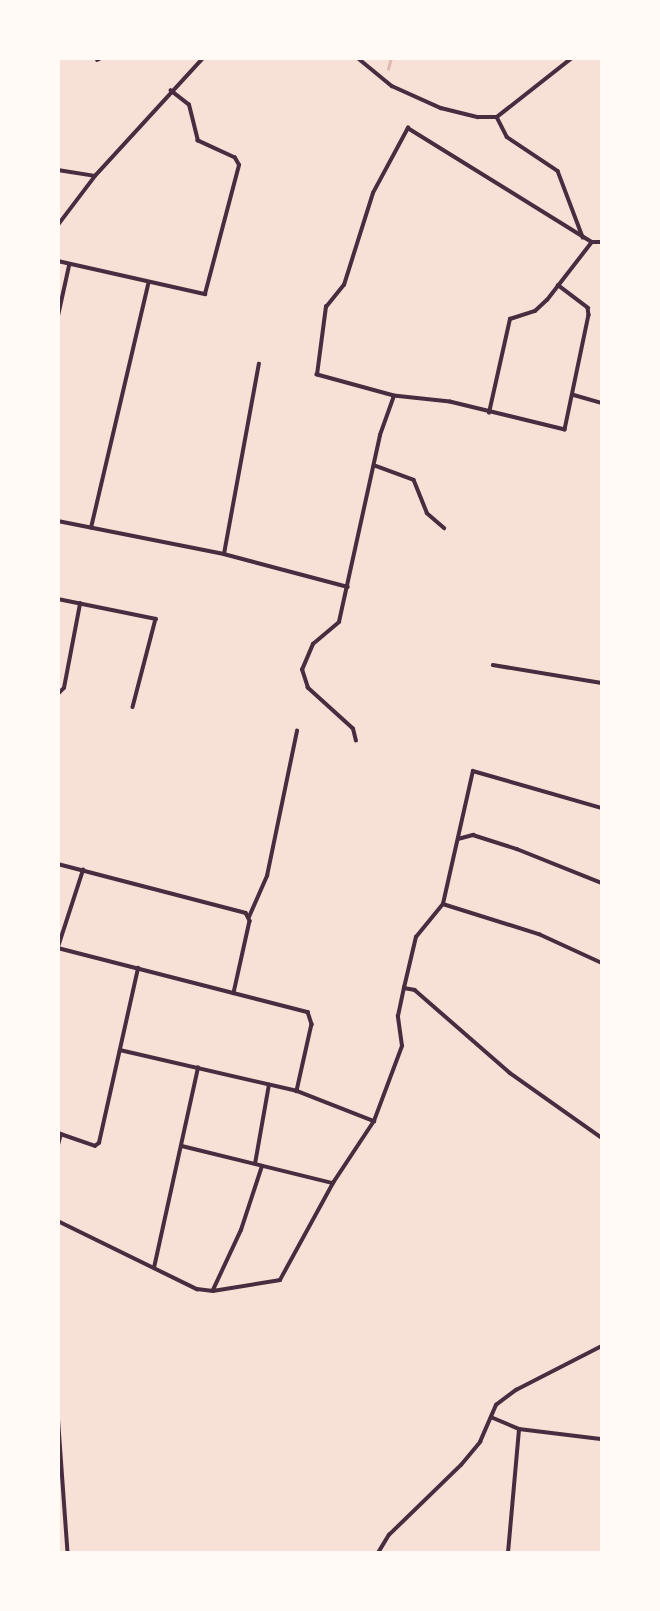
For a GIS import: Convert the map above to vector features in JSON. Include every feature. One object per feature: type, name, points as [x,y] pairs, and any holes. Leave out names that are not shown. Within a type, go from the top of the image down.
[{"type":"street","points":[[58,225],[95,176],[203,58]]},
{"type":"street","points":[[358,58],[392,86],[441,108],[497,117],[572,58]]},
{"type":"street","points":[[58,261],[69,266],[148,284],[205,294],[239,165],[235,158],[198,141],[189,105],[171,92]]},
{"type":"street","points":[[497,117],[506,137],[558,171],[583,237]]},
{"type":"street","points":[[558,285],[588,308],[575,395],[565,430],[450,402],[394,396],[317,375],[326,307],[344,285],[373,193],[408,128],[583,237],[592,242],[602,242]]},
{"type":"street","points":[[58,170],[95,176]]},
{"type":"street","points":[[489,413],[510,319],[535,311],[592,242]]},
{"type":"street","points":[[58,316],[69,266]]},
{"type":"street","points":[[91,528],[148,284]]},
{"type":"street","points":[[224,554],[259,364]]},
{"type":"street","points":[[575,395],[602,403]]},
{"type":"street","points":[[356,741],[353,729],[308,688],[302,670],[313,645],[339,622],[394,396]]},
{"type":"street","points":[[376,466],[414,480],[427,513],[444,528]]},
{"type":"street","points":[[58,520],[224,554],[348,587]]},
{"type":"street","points":[[58,598],[156,619],[133,707]]},
{"type":"street","points":[[58,694],[64,688],[80,604]]},
{"type":"street","points":[[493,665],[602,683]]},
{"type":"street","points":[[234,993],[249,917],[267,876],[297,731]]},
{"type":"street","points":[[58,1221],[197,1289],[213,1291],[260,1285],[286,1275],[333,1183],[374,1121],[402,1046],[398,1016],[416,937],[443,904],[473,771],[602,808]]},
{"type":"street","points":[[458,839],[473,835],[517,849],[602,883]]},
{"type":"street","points":[[58,864],[244,911],[249,917]]},
{"type":"street","points":[[83,870],[58,947],[313,1016],[297,1091]]},
{"type":"street","points":[[443,904],[539,934],[602,963]]},
{"type":"street","points":[[58,1145],[60,1133],[95,1146],[99,1143],[138,968]]},
{"type":"street","points":[[404,988],[415,990],[510,1073],[602,1139]]},
{"type":"street","points":[[120,1050],[297,1091],[374,1121]]},
{"type":"street","points":[[154,1268],[198,1068]]},
{"type":"street","points":[[255,1164],[269,1085]]},
{"type":"street","points":[[181,1145],[333,1183]]},
{"type":"street","points":[[213,1291],[241,1230],[262,1166]]},
{"type":"street","points":[[378,1553],[388,1535],[461,1465],[496,1405],[516,1390],[602,1346]]},
{"type":"street","points":[[58,1413],[68,1553]]},
{"type":"street","points":[[491,1417],[519,1429],[602,1438]]},
{"type":"street","points":[[508,1553],[519,1429]]},
{"type":"waterway","points":[[388,69],[391,58]]}]
